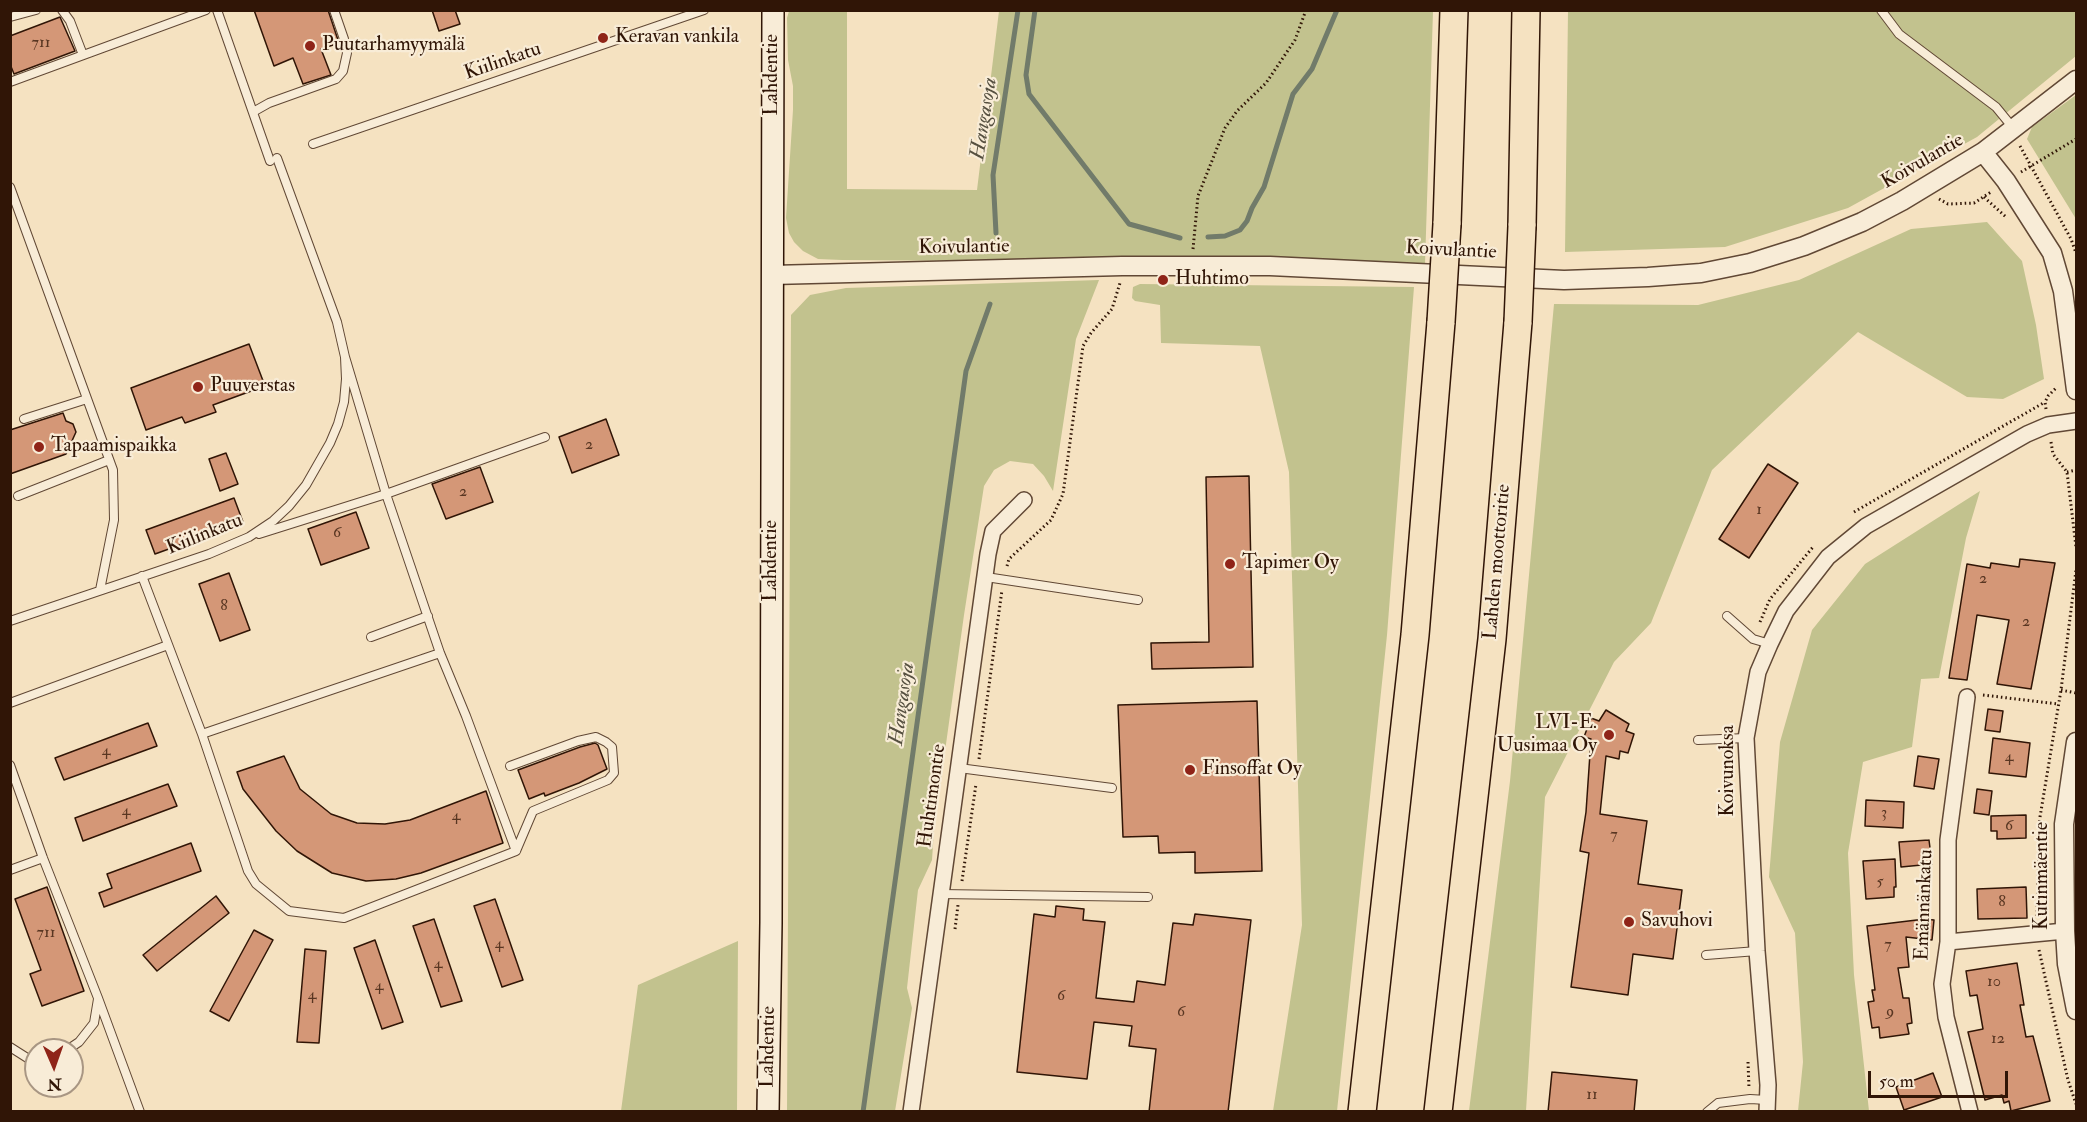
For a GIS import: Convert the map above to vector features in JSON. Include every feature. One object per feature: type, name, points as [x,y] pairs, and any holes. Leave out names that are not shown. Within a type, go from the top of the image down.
[{"type":"highway","points":[[1362,1112],[1415,635],[1441,322],[1447,224],[1454,10]]},
{"type":"highway","name":"Lahden moottoritie","points":[[1438,1112],[1492,639],[1518,322],[1526,10]]},
{"type":"main road","name":"Lahdentie","points":[[768,1112],[771,923],[773,10]]},
{"type":"street","name":"Koivulantie","points":[[772,275],[1122,266],[1281,266],[1564,280],[1701,273],[1750,263],[1862,222],[1902,201],[1983,152],[2076,80]]},
{"type":"street","points":[[1983,152],[2006,181],[2052,253],[2063,291],[2076,390]]},
{"type":"street","name":"Koivunoksa","points":[[1767,1106],[1768,1085],[1756,951],[1746,738],[1758,672],[1770,644],[1786,611],[1828,557],[1866,526],[2027,434],[2048,425],[2076,421]]},
{"type":"street","name":"Huhtimontie","points":[[911,1112],[993,531],[1024,500]]},
{"type":"street","name":"Emännänkatu","points":[[1967,697],[1948,840],[1948,942],[1942,984],[1946,1017],[1970,1112]]},
{"type":"street","name":"Kutinmäentie","points":[[2076,742],[2064,824],[2067,964],[2076,1010]]},
{"type":"street","points":[[1948,942],[2065,931]]},
{"type":"lane","points":[[62,10],[70,21],[83,55]]},
{"type":"lane","points":[[10,82],[206,10]]},
{"type":"lane","name":"Kiilinkatu","points":[[10,621],[209,554],[249,537],[290,506],[306,485],[330,443],[344,402],[345,357],[337,322],[274,159],[253,112],[217,10]]},
{"type":"lane","points":[[253,112],[269,103],[336,79],[343,71],[347,53],[334,10]]},
{"type":"lane","name":"Kiilinkatu","points":[[313,144],[704,10]]},
{"type":"lane","points":[[1881,10],[1899,34],[1996,107],[2014,130]]},
{"type":"lane","points":[[10,17],[30,11]]},
{"type":"lane","points":[[10,187],[114,477],[114,520],[99,591]]},
{"type":"lane","points":[[345,357],[386,494],[440,653],[516,851]]},
{"type":"lane","points":[[24,419],[87,399]]},
{"type":"lane","points":[[249,537],[386,494],[545,438]]},
{"type":"lane","points":[[18,496],[109,460]]},
{"type":"lane","points":[[142,576],[202,734],[248,871],[256,884],[289,911],[344,918],[516,851],[533,811],[608,780],[614,773],[612,747],[596,737],[578,741],[510,766]]},
{"type":"lane","points":[[986,577],[1138,600]]},
{"type":"lane","points":[[371,636],[428,616]]},
{"type":"lane","points":[[1727,616],[1753,639],[1770,644]]},
{"type":"lane","points":[[10,703],[168,645]]},
{"type":"lane","points":[[202,734],[440,653]]},
{"type":"lane","points":[[1698,740],[1746,738]]},
{"type":"lane","points":[[10,765],[140,1112]]},
{"type":"lane","points":[[959,768],[1112,788]]},
{"type":"lane","points":[[10,870],[43,858]]},
{"type":"lane","points":[[940,894],[1148,897]]},
{"type":"lane","points":[[1706,955],[1756,951]]},
{"type":"lane","points":[[82,1038],[94,1023],[98,998]]},
{"type":"lane","points":[[10,1047],[24,1056]]},
{"type":"lane","points":[[1707,1112],[1718,1103],[1750,1099],[1767,1106]]},
{"type":"path","points":[[1194,245],[1198,196],[1225,128],[1237,111],[1266,83],[1295,40],[1306,10]]},
{"type":"path","points":[[2014,130],[2021,149],[2071,239],[2076,253]]},
{"type":"path","points":[[1984,197],[2009,220]]},
{"type":"path","points":[[955,929],[1004,580],[1009,559],[1051,520],[1063,494],[1083,346],[1112,309],[1120,287],[1122,266]]},
{"type":"path","points":[[1849,516],[2045,402],[2057,387]]},
{"type":"path","points":[[2045,402],[2053,454],[2067,472],[2076,547]]},
{"type":"path","points":[[2067,472],[2076,470]]},
{"type":"path","points":[[1753,639],[1770,599],[1818,543]]},
{"type":"path","points":[[2061,690],[2076,693]]},
{"type":"path","points":[[1967,697],[1986,695],[2058,704]]},
{"type":"path","points":[[1747,1054],[1750,1099]]},
{"type":"green space","points":[[789,11],[847,11],[847,189],[977,190],[999,11],[1433,11],[1425,264],[1263,258],[989,261],[818,259],[803,251],[794,242],[789,233],[786,218],[793,110],[793,86],[788,60],[787,18]]},
{"type":"green space","points":[[1568,11],[2076,11],[2076,56],[1977,137],[1848,208],[1725,247],[1565,252]]},
{"type":"green space","points":[[2076,95],[2076,219],[2027,139],[2032,127]]},
{"type":"green space","points":[[1987,222],[2022,261],[2036,325],[2044,379],[2003,399],[1967,397],[1858,332],[1712,470],[1651,623],[1614,662],[1545,797],[1526,1111],[1469,1111],[1510,781],[1554,304],[1698,305],[1799,280],[1911,229]]},
{"type":"green space","points":[[1099,280],[1076,339],[1053,491],[1033,464],[1010,461],[994,470],[984,486],[934,830],[932,860],[918,890],[907,988],[912,1008],[895,1111],[787,1111],[791,315],[810,295],[846,288]]},
{"type":"green space","points":[[1140,284],[1414,287],[1387,635],[1337,1111],[1273,1111],[1302,925],[1289,472],[1260,346],[1161,343],[1160,305],[1135,301],[1132,298],[1133,287]]},
{"type":"green space","points":[[1980,491],[1966,538],[1939,678],[1921,679],[1912,747],[1863,762],[1848,853],[1854,975],[1869,1111],[1798,1111],[1803,1062],[1795,933],[1769,877],[1780,742],[1812,630],[1865,564]]},
{"type":"green space","points":[[738,941],[737,1111],[621,1111],[638,985]]},
{"type":"building","name":"Puutarhamyymälä","points":[[254,10],[328,10],[339,43],[321,49],[331,75],[303,84],[293,58],[274,66]]},
{"type":"building","points":[[432,10],[455,10],[460,24],[439,31]]},
{"type":"building","points":[[60,17],[75,51],[14,74],[10,64],[10,36]]},
{"type":"building","name":"Puuverstas","points":[[249,344],[265,386],[213,405],[216,412],[185,423],[182,417],[146,430],[131,388]]},
{"type":"building","name":"Tapaamispaikka","points":[[63,413],[66,421],[73,424],[76,432],[66,454],[10,474],[10,430]]},
{"type":"building","points":[[606,419],[619,455],[572,473],[559,437]]},
{"type":"building","points":[[226,453],[238,484],[220,491],[209,459]]},
{"type":"building","points":[[1768,464],[1798,483],[1749,558],[1719,539]]},
{"type":"building","points":[[480,467],[493,502],[446,519],[432,484]]},
{"type":"building","name":"Tapimer Oy","points":[[1249,476],[1253,667],[1152,669],[1151,643],[1209,642],[1206,477]]},
{"type":"building","points":[[234,498],[243,522],[155,554],[146,530]]},
{"type":"building","points":[[356,512],[369,548],[321,565],[308,529]]},
{"type":"building","points":[[2020,559],[2055,563],[2031,689],[1997,684],[2009,620],[1977,615],[1967,680],[1949,678],[1967,564],[1990,568],[1991,563],[2019,567]]},
{"type":"building","points":[[229,573],[250,630],[220,641],[199,584]]},
{"type":"building","name":"Finsoffat Oy","points":[[1257,701],[1262,871],[1195,873],[1195,852],[1159,853],[1158,836],[1123,837],[1118,705]]},
{"type":"building","points":[[1988,709],[2003,711],[2000,732],[1985,730]]},
{"type":"building","points":[[1606,710],[1629,724],[1626,731],[1634,734],[1628,753],[1620,751],[1619,759],[1606,756],[1600,814],[1647,821],[1638,884],[1682,890],[1673,959],[1633,954],[1628,995],[1571,987],[1589,853],[1580,851],[1586,812],[1591,739],[1584,737],[1591,718],[1599,721]]},
{"type":"building","points":[[148,723],[157,746],[64,780],[55,758]]},
{"type":"building","points":[[1993,738],[2030,743],[2026,777],[1989,773]]},
{"type":"building","points":[[595,743],[598,745],[607,769],[579,783],[545,796],[544,793],[529,799],[518,770]]},
{"type":"building","points":[[284,756],[300,789],[331,814],[357,823],[385,824],[410,820],[486,791],[503,843],[421,873],[396,879],[366,881],[332,873],[297,851],[276,831],[243,789],[237,772]]},
{"type":"building","points":[[1918,756],[1939,759],[1934,789],[1914,786]]},
{"type":"building","points":[[168,784],[177,806],[83,841],[75,818]]},
{"type":"building","points":[[1977,789],[1992,791],[1989,815],[1974,813]]},
{"type":"building","points":[[1866,800],[1904,802],[1903,828],[1865,826]]},
{"type":"building","points":[[2026,815],[2026,838],[1997,839],[1997,831],[1991,831],[1991,816]]},
{"type":"building","points":[[1929,840],[1932,864],[1901,867],[1899,842]]},
{"type":"building","points":[[191,843],[201,871],[104,907],[99,893],[112,888],[107,874]]},
{"type":"building","points":[[1895,859],[1894,897],[1866,899],[1863,861]]},
{"type":"building","points":[[47,887],[84,991],[42,1006],[30,974],[41,970],[15,899]]},
{"type":"building","points":[[2026,887],[2027,918],[1978,919],[1977,889]]},
{"type":"building","points":[[216,896],[229,913],[157,971],[143,955]]},
{"type":"building","points":[[495,899],[523,980],[502,987],[474,906]]},
{"type":"building","points":[[1056,906],[1084,909],[1083,920],[1105,922],[1096,998],[1134,1002],[1137,981],[1165,985],[1173,923],[1193,925],[1195,914],[1251,920],[1228,1112],[1149,1112],[1156,1049],[1129,1046],[1132,1026],[1094,1022],[1087,1079],[1017,1072],[1034,914],[1055,917]]},
{"type":"building","points":[[434,919],[462,1001],[441,1007],[413,926]]},
{"type":"building","points":[[1934,920],[1932,940],[1906,937],[1909,967],[1898,968],[1903,998],[1909,998],[1912,1023],[1907,1024],[1909,1034],[1880,1038],[1879,1027],[1872,1028],[1868,1002],[1874,1001],[1872,990],[1875,990],[1867,926]]},
{"type":"building","points":[[254,930],[273,940],[229,1021],[210,1011]]},
{"type":"building","points":[[375,940],[403,1022],[382,1029],[354,948]]},
{"type":"building","points":[[305,949],[326,951],[319,1043],[297,1042]]},
{"type":"building","points":[[2017,963],[2024,1005],[2020,1005],[2026,1037],[2033,1036],[2050,1101],[2011,1111],[2009,1101],[2004,1103],[2002,1095],[1985,1100],[1968,1032],[1983,1029],[1977,995],[1970,996],[1966,971]]},
{"type":"building","points":[[1552,1072],[1637,1080],[1634,1112],[1548,1112]]},
{"type":"building","points":[[1933,1073],[1942,1097],[1904,1110],[1896,1087]]},
{"type":"waterway","name":"Hangasoja","points":[[996,233],[993,175],[1018,10]]},
{"type":"waterway","points":[[1035,10],[1026,75],[1029,94],[1129,224],[1180,238]]},
{"type":"waterway","points":[[1208,237],[1225,236],[1240,230],[1247,221],[1264,187],[1293,94],[1312,69],[1337,10]]},
{"type":"waterway","name":"Hangasoja","points":[[863,1112],[966,371],[990,304]]},
{"type":"place","name":"Keravan vankila","points":[[603,38]]},
{"type":"place","name":"Puutarhamyymälä","points":[[310,46]]},
{"type":"place","name":"Huhtimo","points":[[1163,280]]},
{"type":"place","name":"Puuverstas","points":[[198,387]]},
{"type":"place","name":"Tapaamispaikka","points":[[39,447]]},
{"type":"place","name":"Tapimer Oy","points":[[1230,564]]},
{"type":"place","name":"LVI-E. Uusimaa Oy","points":[[1609,735]]},
{"type":"place","name":"Finsoffat Oy","points":[[1190,770]]},
{"type":"place","name":"Savuhovi","points":[[1629,922]]}]
